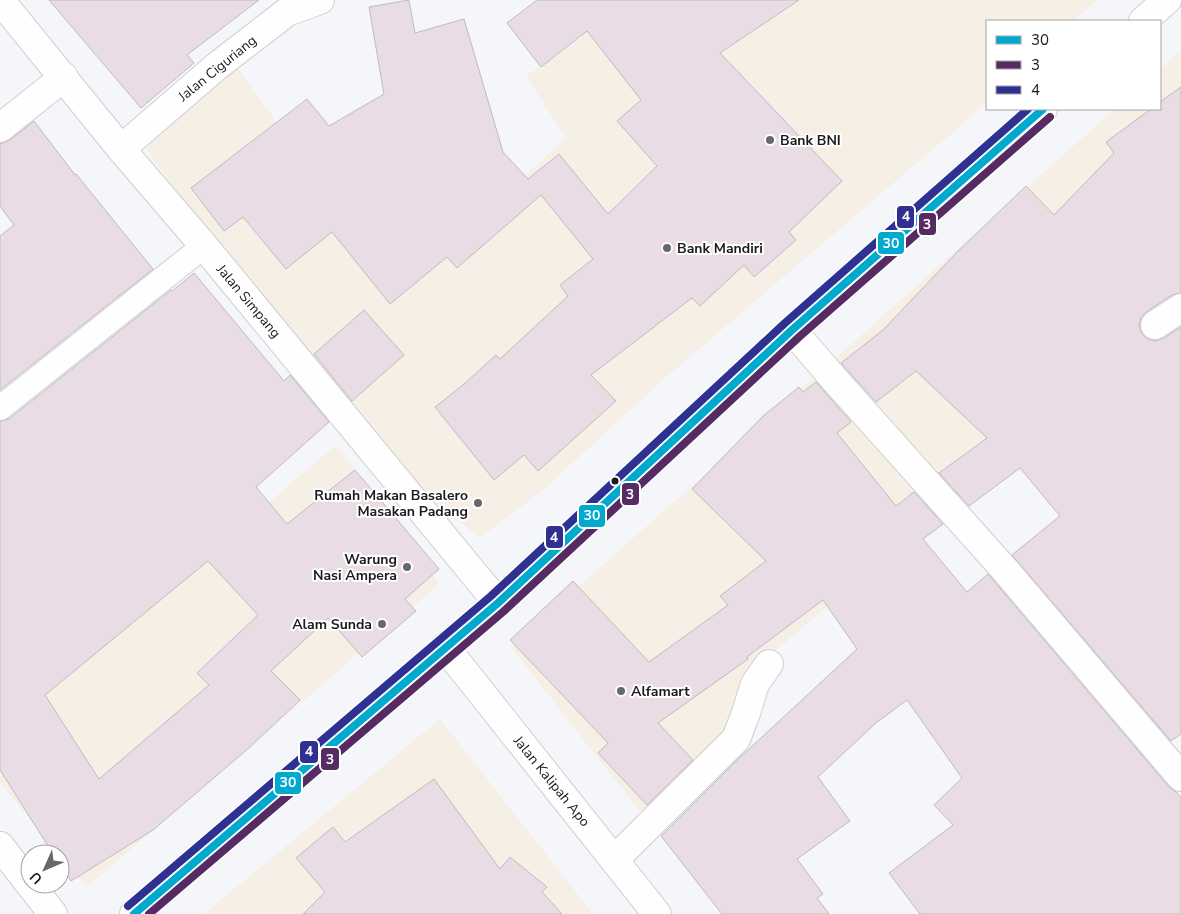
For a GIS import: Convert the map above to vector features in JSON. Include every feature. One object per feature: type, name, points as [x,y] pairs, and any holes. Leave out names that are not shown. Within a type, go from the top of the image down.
[{"type":"street","name":"Jalan Simpang","points":[[0,0],[498,602]]},
{"type":"street","name":"Jalan Ciguriang","points":[[121,148],[217,66],[287,12],[320,0]]},
{"type":"street","points":[[1144,20],[1167,0]]},
{"type":"street","points":[[0,128],[64,77]]},
{"type":"street","points":[[134,914],[498,602],[792,330],[1043,110]]},
{"type":"street","points":[[1155,325],[1181,308]]},
{"type":"street","points":[[792,330],[1005,570],[1181,777]]},
{"type":"street","name":"Jalan Kalipah Apo","points":[[446,647],[658,914]]},
{"type":"street","points":[[614,860],[736,739],[755,684],[769,664]]},
{"type":"street","points":[[0,846],[53,914]]},
{"type":"street","points":[[0,872],[33,914]]},
{"type":"lane","points":[[0,408],[204,246]]},
{"type":"shaded area","points":[[551,0],[1097,0],[1075,20],[986,20],[986,102],[664,379],[544,489],[480,538],[436,503],[375,436],[190,210],[146,149],[162,129],[237,67],[399,293],[566,138],[526,76],[582,38]]},
{"type":"shaded area","points":[[1181,50],[1181,296],[1060,406],[761,663],[748,715],[640,812],[511,647],[1114,110],[1161,110],[1161,68]]},
{"type":"shaded area","points":[[336,445],[439,584],[87,887],[70,867],[70,844],[51,844],[0,783],[0,732]]},
{"type":"shaded area","points":[[440,719],[593,914],[204,914]]},
{"type":"building","points":[[49,0],[259,0],[187,55],[194,63],[141,108]]},
{"type":"building","points":[[409,0],[415,33],[464,19],[503,152],[528,179],[559,154],[608,214],[657,166],[617,121],[641,100],[587,31],[541,67],[507,23],[537,0],[799,0],[720,53],[842,181],[789,232],[796,240],[754,277],[744,265],[700,306],[692,298],[591,375],[616,401],[538,471],[524,455],[494,480],[435,407],[496,355],[500,359],[568,296],[560,285],[593,259],[541,195],[457,268],[447,257],[390,304],[332,232],[286,269],[243,217],[224,231],[191,188],[307,99],[329,126],[384,94],[369,7]]},
{"type":"building","points":[[1181,87],[1181,293],[1172,295],[1146,312],[1141,318],[1139,325],[1142,334],[1148,339],[1155,341],[1164,338],[1181,327],[1181,734],[1171,741],[1012,555],[1060,516],[1020,468],[969,506],[939,473],[987,438],[916,371],[876,402],[841,363],[883,330],[958,251],[1026,186],[1054,215],[1114,153],[1106,142],[1150,110],[1161,110],[1161,101]]},
{"type":"building","points":[[34,121],[75,175],[153,269],[0,390],[0,236],[14,225],[0,206],[0,143],[10,140]]},
{"type":"building","points":[[194,273],[284,381],[290,375],[329,422],[256,487],[287,524],[355,470],[439,569],[405,599],[416,611],[362,657],[328,618],[271,671],[300,700],[250,747],[153,830],[71,881],[70,844],[47,844],[0,770],[0,421],[9,419]],"holes":[[[208,561],[258,615],[197,673],[209,685],[99,779],[45,695]]]},
{"type":"building","points":[[364,310],[404,355],[352,401],[314,354]]},
{"type":"building","points":[[816,382],[851,422],[837,433],[896,506],[914,492],[943,524],[923,539],[967,592],[988,574],[1169,787],[1181,797],[1181,914],[920,914],[889,873],[953,825],[934,805],[962,778],[907,700],[876,723],[818,777],[850,821],[797,859],[823,894],[817,898],[829,914],[722,914],[661,836],[735,762],[857,649],[823,600],[747,657],[748,659],[658,723],[693,760],[647,805],[598,753],[608,743],[510,640],[573,581],[649,662],[728,605],[720,596],[766,561],[692,489],[763,416],[799,387],[803,392]]},
{"type":"building","points":[[434,779],[500,869],[510,857],[547,887],[542,892],[562,914],[303,914],[325,892],[296,858],[333,827],[345,842]]},
{"type":"transit line","name":"4","points":[[128,906],[491,596],[785,323],[1027,110]]},
{"type":"transit line","name":"30","points":[[134,914],[498,603],[792,330],[1042,110]]},
{"type":"transit line","name":"3","points":[[149,914],[504,611],[799,337],[1050,117]]},
{"type":"place","name":"Bank BNI","points":[[770,140]]},
{"type":"place","name":"Bank Mandiri","points":[[667,248]]},
{"type":"place","name":"Rumah Makan Basalero Masakan Padang","points":[[478,503]]},
{"type":"place","name":"Warung Nasi Ampera","points":[[407,567]]},
{"type":"place","name":"Alam Sunda","points":[[382,624]]},
{"type":"place","name":"Alfamart","points":[[621,691]]}]
